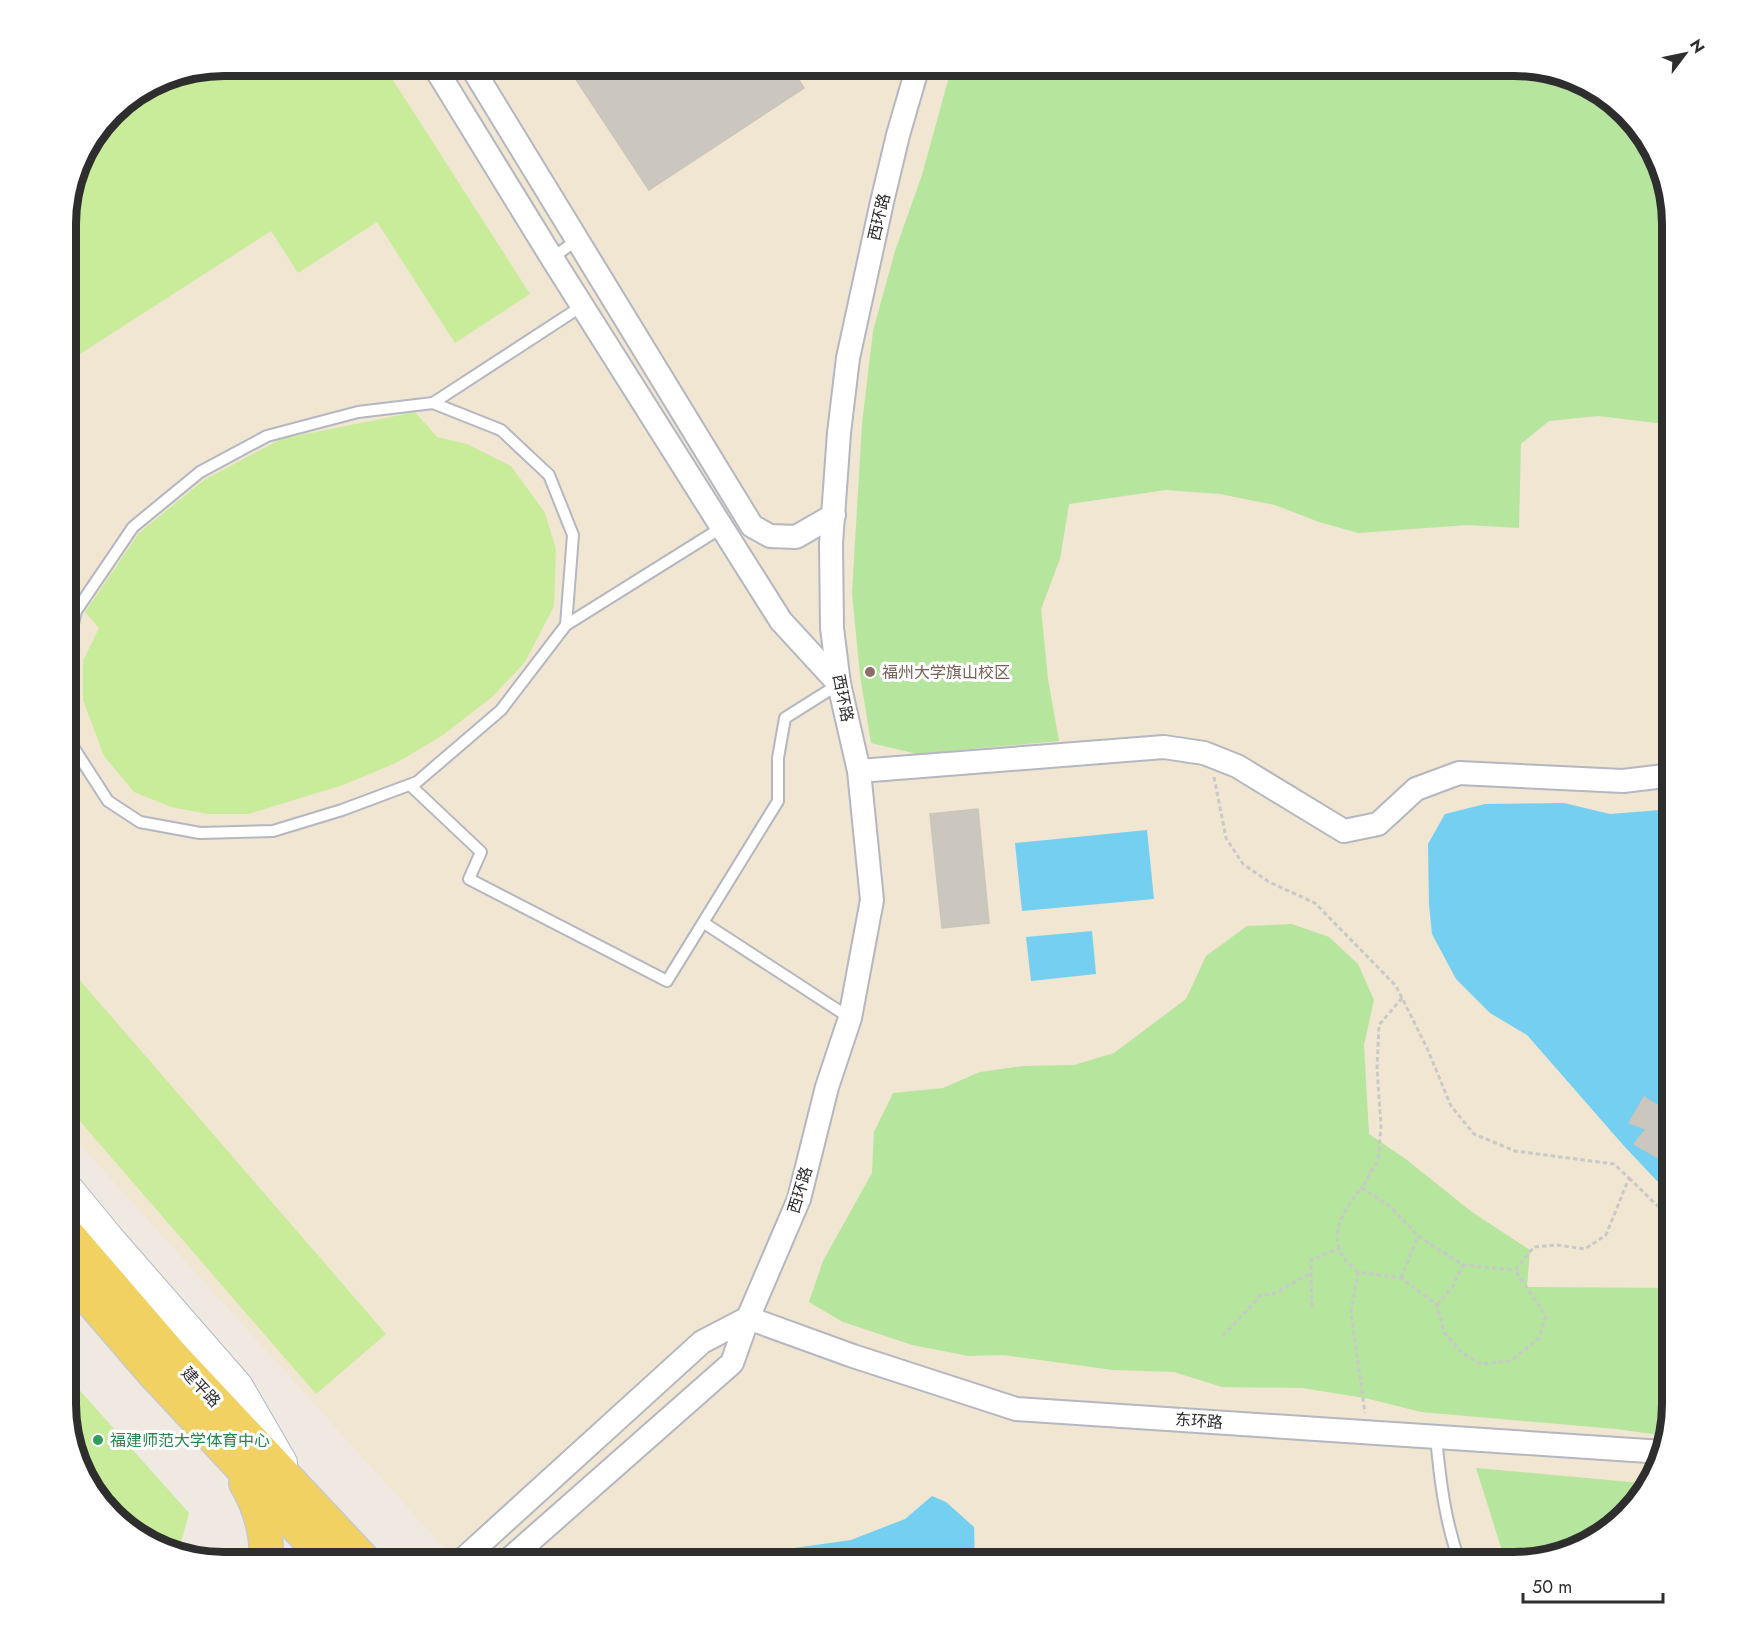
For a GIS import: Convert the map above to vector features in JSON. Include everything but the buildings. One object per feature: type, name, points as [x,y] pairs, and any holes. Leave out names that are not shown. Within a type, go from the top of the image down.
[{"type":"main road","name":"建平路","points":[[77,1246],[172,1356],[356,1552]]},
{"type":"main road","name":"建平路","points":[[77,1284],[153,1372],[321,1552]]},
{"type":"main road","points":[[231,1455],[255,1498],[265,1531],[266,1552]]},
{"type":"street","name":"西环路","points":[[517,1552],[732,1363],[748,1318],[800,1199],[827,1087],[850,1018],[872,900],[859,771],[839,684],[832,628],[831,544],[848,358],[882,202],[915,76]]},
{"type":"street","points":[[441,77],[721,528],[747,539],[770,536],[796,537],[834,515]]},
{"type":"street","points":[[478,77],[752,526],[747,539],[781,621],[839,684]]},
{"type":"street","points":[[859,771],[1164,747],[1212,756],[1237,766],[1344,831],[1378,824],[1416,789],[1459,773],[1623,780],[1662,776]]},
{"type":"street","points":[[77,1201],[237,1387],[294,1487]]},
{"type":"street","points":[[471,1552],[702,1342],[748,1318]]},
{"type":"street","name":"东环路","points":[[748,1318],[853,1356],[1016,1409],[1654,1451]]},
{"type":"lane","points":[[552,258],[577,240]]},
{"type":"lane","points":[[433,404],[582,306]]},
{"type":"lane","points":[[77,610],[134,527],[200,472],[267,435],[358,412],[433,404],[501,430],[549,475],[573,535],[566,625]]},
{"type":"lane","points":[[77,753],[108,801],[140,822],[200,833],[273,831],[342,810],[417,782],[501,710],[566,625],[721,528]]},
{"type":"lane","points":[[410,785],[481,852],[469,879],[668,981],[778,801],[778,758],[785,718],[839,684]]},
{"type":"lane","points":[[704,923],[850,1018]]},
{"type":"lane","points":[[1436,1437],[1440,1482],[1450,1536],[1456,1552]]},
{"type":"path","points":[[1212,756],[1215,788],[1226,838],[1243,864],[1269,882],[1315,903],[1396,986],[1427,1048],[1451,1106],[1474,1134],[1515,1151],[1614,1164],[1662,1210]]},
{"type":"path","points":[[1402,998],[1379,1025],[1377,1068],[1381,1126],[1378,1160],[1362,1188],[1347,1206],[1336,1236],[1343,1257],[1358,1272],[1401,1278],[1437,1305],[1444,1332],[1462,1353],[1481,1364],[1511,1361],[1539,1338],[1546,1316],[1515,1270]]},
{"type":"path","points":[[1515,1270],[1534,1247],[1557,1245],[1585,1250],[1606,1235],[1629,1178]]},
{"type":"path","points":[[1362,1188],[1392,1208],[1418,1236],[1463,1265],[1515,1270]]},
{"type":"path","points":[[1401,1278],[1418,1236]]},
{"type":"path","points":[[1312,1307],[1311,1260],[1340,1248]]},
{"type":"path","points":[[1437,1305],[1453,1286],[1463,1265]]},
{"type":"path","points":[[1358,1272],[1351,1314],[1367,1433]]},
{"type":"path","points":[[1223,1336],[1262,1294],[1271,1295],[1311,1273]]},
{"type":"shaded area","name":"福州大学旗山校区","points":[[1515,76],[1544,79],[1562,84],[1597,101],[1612,113],[1632,134],[1647,159],[1657,186],[1662,214],[1662,1405],[1660,1434],[1651,1461],[1632,1495],[1605,1522],[1580,1537],[1544,1550],[1515,1552],[448,1552],[77,1141],[77,214],[84,177],[96,150],[107,134],[142,101],[177,84],[214,77]]},
{"type":"green space","points":[[949,76],[1515,76],[1544,79],[1562,84],[1597,101],[1619,120],[1638,142],[1657,186],[1662,214],[1662,426],[1657,423],[1598,416],[1549,421],[1521,444],[1519,528],[1468,525],[1358,533],[1319,522],[1275,505],[1220,494],[1166,490],[1069,504],[1060,559],[1041,609],[1048,679],[1059,741],[917,754],[871,743],[860,675],[852,593],[862,424],[873,331],[895,251],[922,175]]},
{"type":"green space","points":[[391,77],[530,294],[455,343],[377,222],[298,273],[271,231],[77,356],[77,214],[84,177],[96,150],[107,134],[127,113],[142,101],[159,92],[195,79]]},
{"type":"green space","points":[[415,412],[437,437],[467,444],[511,466],[545,513],[556,549],[554,606],[525,662],[492,697],[443,735],[398,762],[343,785],[248,814],[208,814],[171,807],[134,792],[104,756],[83,700],[83,661],[99,628],[85,612],[139,533],[204,480],[281,439]]},
{"type":"green space","points":[[1292,924],[1329,937],[1358,964],[1374,1000],[1364,1045],[1369,1134],[1407,1160],[1472,1212],[1530,1250],[1527,1287],[1662,1288],[1662,1405],[1660,1435],[1421,1412],[1365,1398],[1302,1388],[1222,1387],[1174,1372],[1113,1370],[1003,1355],[969,1356],[912,1345],[843,1322],[809,1302],[823,1261],[872,1173],[874,1132],[893,1093],[943,1088],[980,1072],[1023,1066],[1074,1065],[1114,1053],[1186,999],[1206,956],[1247,926]]},
{"type":"green space","points":[[77,979],[386,1334],[316,1394],[77,1118]]},
{"type":"green space","name":"福建师范大学体育中心","points":[[77,1387],[189,1513],[180,1545],[142,1528],[107,1495],[96,1479],[84,1452],[79,1434]]},
{"type":"green space","points":[[1476,1468],[1641,1483],[1605,1522],[1580,1537],[1544,1550],[1503,1552]]},
{"type":"water","points":[[1564,803],[1610,814],[1662,810],[1662,1185],[1624,1146],[1527,1035],[1490,1013],[1456,979],[1432,934],[1428,844],[1445,814],[1485,804]]},
{"type":"water","points":[[1147,830],[1154,899],[1022,911],[1015,843]]},
{"type":"water","points":[[1092,931],[1096,974],[1031,981],[1026,937]]},
{"type":"water","points":[[932,1496],[946,1502],[974,1527],[975,1552],[788,1552],[794,1548],[851,1540],[905,1519]]},
{"type":"place","name":"福州大学旗山校区","points":[[870,672]]},
{"type":"place","name":"福建师范大学体育中心","points":[[98,1440]]}]
